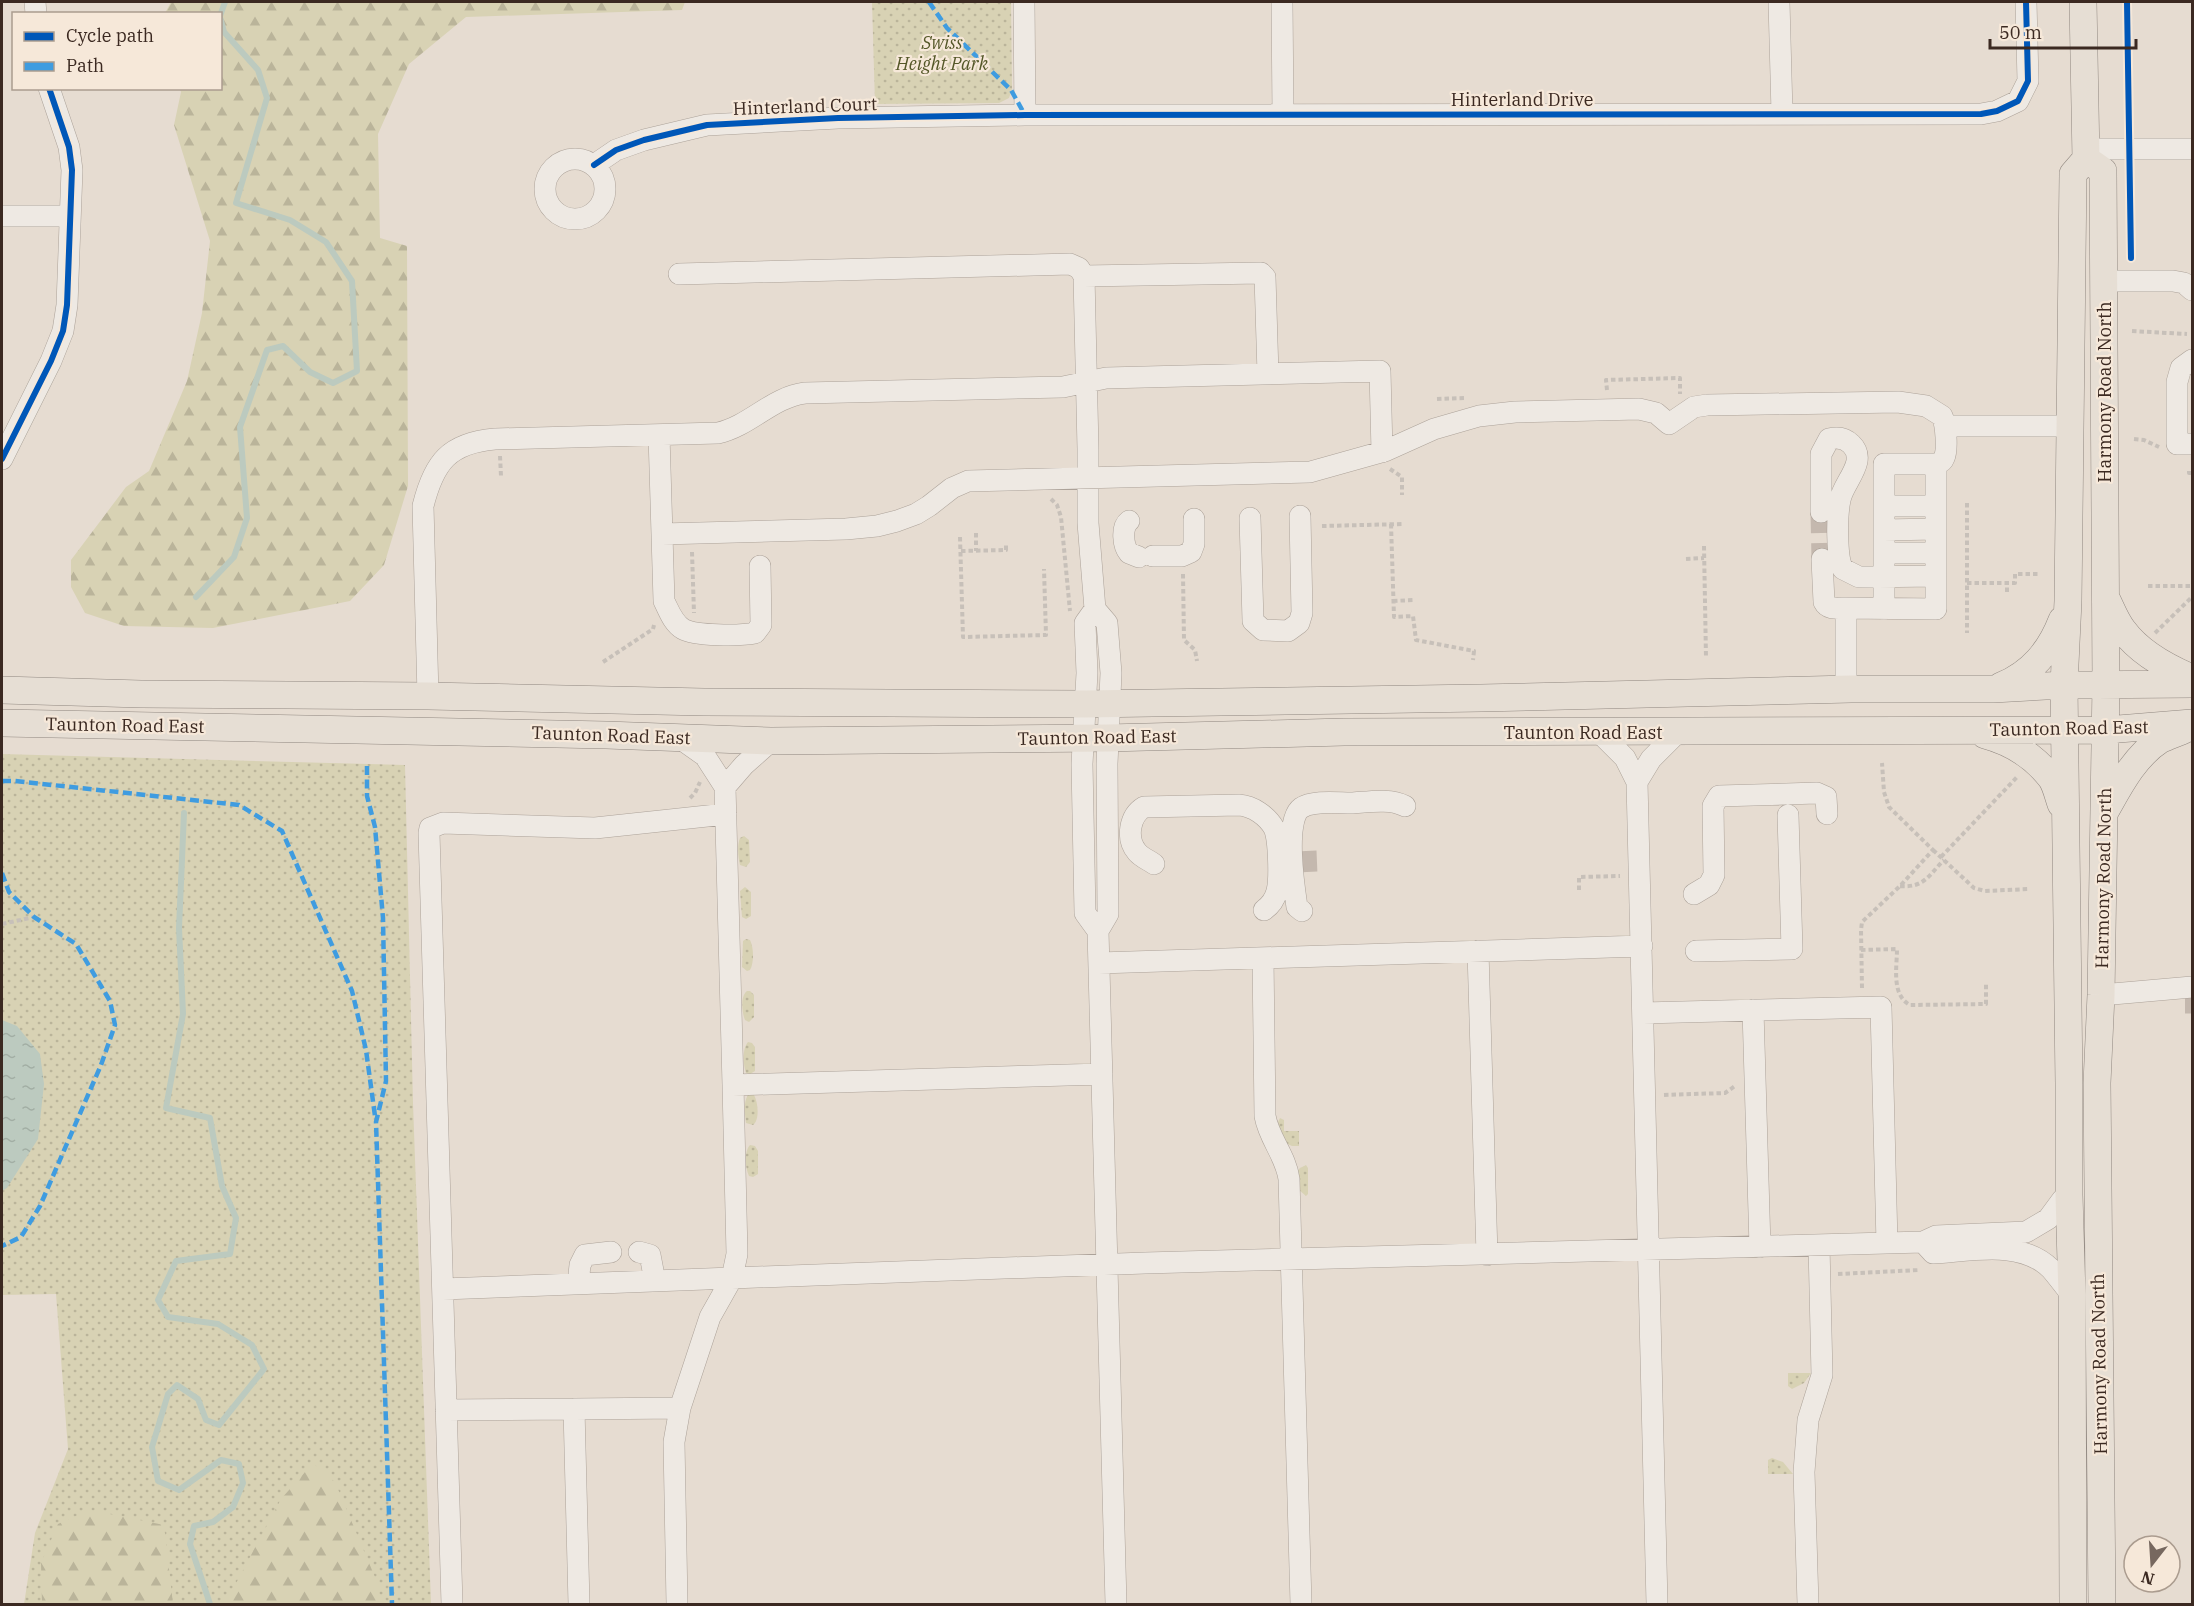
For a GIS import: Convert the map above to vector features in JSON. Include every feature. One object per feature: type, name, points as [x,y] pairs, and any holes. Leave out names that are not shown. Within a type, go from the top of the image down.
[{"type":"main road","name":"Harmony Road North","points":[[2073,1605],[2072,1295],[2068,1195],[2069,1084],[2064,685],[2068,602],[2073,174],[2086,154],[2083,2]]},
{"type":"main road","name":"Harmony Road North","points":[[2086,154],[2103,171],[2106,730],[2097,1083],[2102,1605]]},
{"type":"main road","points":[[2105,596],[2123,630],[2142,649],[2171,669],[2193,678]]},
{"type":"main road","points":[[1993,690],[2028,671],[2044,656],[2057,633],[2068,602]]},
{"type":"main road","name":"Taunton Road East","points":[[2,690],[704,702],[1097,703],[1846,690],[1993,690],[2064,685],[2193,684]]},
{"type":"main road","name":"Taunton Road East","points":[[2,723],[678,737],[771,741],[1096,738],[1344,732],[2106,730],[2193,725]]},
{"type":"main road","points":[[2103,814],[2122,781],[2139,758],[2160,740],[2193,725]]},
{"type":"main road","points":[[1966,730],[2000,739],[2029,755],[2052,779],[2065,816]]},
{"type":"main road","points":[[2069,1084],[2097,1083]]},
{"type":"street","points":[[1024,2],[1025,115]]},
{"type":"street","points":[[1282,2],[1283,114]]},
{"type":"street","points":[[1779,2],[1782,113]]},
{"type":"street","name":"Hinterland Drive","points":[[1025,115],[1981,114],[1996,111],[2018,101],[2028,81],[2026,2]]},
{"type":"street","points":[[2,459],[51,361],[63,332],[67,305],[72,159],[51,90]]},
{"type":"street","name":"Hinterland Court","points":[[594,165],[616,150],[644,140],[707,125],[838,118],[1025,115]]},
{"type":"street","points":[[2086,154],[2193,149]]},
{"type":"street","points":[[2,216],[70,216]]},
{"type":"street","points":[[679,273],[1070,264],[1079,268],[1084,276],[1088,524],[1095,609],[1107,623],[1110,672],[1097,703],[1086,913],[1098,931],[1116,1605]]},
{"type":"street","points":[[1084,276],[1261,273],[1265,277],[1268,374]]},
{"type":"street","points":[[2103,281],[2173,281],[2184,283],[2193,290]]},
{"type":"street","points":[[2193,360],[2181,368],[2177,382],[2177,444],[2193,444]]},
{"type":"street","points":[[428,696],[422,516],[430,483],[443,459],[457,448],[482,440],[710,434],[745,424],[783,399],[798,394],[1054,387],[1106,378],[1380,371],[1382,452]]},
{"type":"street","points":[[662,534],[760,550],[846,529],[889,523],[916,514],[952,488],[968,480],[1310,472],[1382,452],[1449,424],[1479,416],[1515,412],[1639,409],[1656,413],[1669,424],[1694,407],[1703,405],[1898,402],[1918,404],[1933,409],[1942,416],[1946,426],[1945,458],[1936,464],[1884,464],[1884,609]]},
{"type":"street","points":[[1946,426],[2071,426]]},
{"type":"street","points":[[659,435],[662,534],[659,611],[690,631],[755,633],[761,625],[760,550]]},
{"type":"street","points":[[1821,512],[1823,447],[1829,439],[1840,438],[1850,443],[1856,453],[1857,461],[1840,500],[1840,564],[1843,569],[1854,576],[1936,576]]},
{"type":"street","points":[[1821,461],[1826,467],[1884,502],[1936,506]]},
{"type":"street","points":[[1822,559],[1824,602],[1834,609],[1936,609],[1936,464]]},
{"type":"street","points":[[1250,518],[1253,621],[1263,630],[1288,631],[1296,627],[1302,613],[1300,516]]},
{"type":"street","points":[[1128,521],[1124,526],[1125,547],[1129,554],[1182,556],[1191,552],[1194,544],[1194,519]]},
{"type":"street","points":[[1884,530],[1936,529]]},
{"type":"street","points":[[1884,553],[1936,553]]},
{"type":"street","points":[[1846,609],[1846,690]]},
{"type":"street","points":[[1599,732],[1621,754],[1637,782],[1657,1605]]},
{"type":"street","points":[[1637,782],[1651,759],[1678,732]]},
{"type":"street","points":[[677,1605],[674,1442],[680,1408],[710,1317],[732,1278],[737,1254],[725,787],[705,756],[678,737]]},
{"type":"street","points":[[725,787],[744,765],[771,741]]},
{"type":"street","points":[[1694,894],[1709,885],[1714,875],[1713,806],[1719,796],[1817,793],[1826,796],[1827,814]]},
{"type":"street","points":[[1307,875],[1305,911],[1297,906],[1294,882],[1292,824],[1298,811],[1311,805],[1389,802],[1405,806]]},
{"type":"street","points":[[1155,864],[1141,856],[1132,842],[1132,821],[1136,813],[1144,807],[1244,805],[1257,810],[1271,824],[1276,834],[1278,886],[1269,905]]},
{"type":"street","points":[[1306,851],[1305,816],[1311,805]]},
{"type":"street","points":[[453,1605],[430,828],[442,823],[595,828],[726,814]]},
{"type":"street","points":[[1696,951],[1792,949],[1788,815]]},
{"type":"street","points":[[1099,963],[1642,946]]},
{"type":"street","points":[[1479,951],[1487,1255]]},
{"type":"street","points":[[1263,958],[1266,1116],[1267,1125],[1287,1168],[1293,1260],[1301,1605]]},
{"type":"street","points":[[2101,995],[2146,992],[2189,995]]},
{"type":"street","points":[[1643,1013],[1881,1007],[1887,1243]]},
{"type":"street","points":[[1753,1010],[1760,1247]]},
{"type":"street","points":[[733,1085],[1102,1074]]},
{"type":"street","points":[[442,1289],[1107,1265],[1923,1242],[1936,1236],[2026,1232],[2048,1220],[2068,1195]]},
{"type":"street","points":[[1923,1242],[1933,1253],[2021,1251],[2031,1255],[2050,1269],[2072,1295]]},
{"type":"street","points":[[1808,1605],[1804,1472],[1808,1420],[1822,1376],[1819,1245]]},
{"type":"street","points":[[578,1284],[580,1265],[585,1255],[611,1252]]},
{"type":"street","points":[[639,1252],[650,1255],[655,1281]]},
{"type":"street","points":[[446,1410],[680,1408]]},
{"type":"street","points":[[574,1409],[579,1605]]},
{"type":"path","points":[[2132,331],[2187,334]]},
{"type":"path","points":[[2134,439],[2144,440],[2162,448]]},
{"type":"path","points":[[496,454],[501,459],[501,476]]},
{"type":"path","points":[[1046,495],[1059,505],[1071,619]]},
{"type":"path","points":[[1967,503],[1967,633]]},
{"type":"path","points":[[1391,524],[1394,617],[1413,616],[1414,640],[1474,651],[1473,660]]},
{"type":"path","points":[[1322,526],[1404,524]]},
{"type":"path","points":[[976,533],[976,551]]},
{"type":"path","points":[[960,537],[963,637],[1046,635],[1044,569]]},
{"type":"path","points":[[961,551],[1006,550],[1006,543]]},
{"type":"path","points":[[1704,546],[1706,658]]},
{"type":"path","points":[[692,548],[694,624]]},
{"type":"path","points":[[1686,559],[1704,558]]},
{"type":"path","points":[[1183,573],[1184,640],[1196,652],[1197,661]]},
{"type":"path","points":[[1967,583],[2015,583],[2015,574],[2039,574]]},
{"type":"path","points":[[2007,583],[2007,592]]},
{"type":"path","points":[[2148,586],[2193,586]]},
{"type":"path","points":[[2148,640],[2193,597]]},
{"type":"path","points":[[1394,601],[1413,600]]},
{"type":"path","points":[[603,662],[653,629],[659,611]]},
{"type":"path","points":[[1882,763],[1884,792],[1889,807],[1974,888],[1982,891],[2029,889]]},
{"type":"path","points":[[1900,886],[1912,887],[1920,884],[2025,769]]},
{"type":"path","points":[[685,801],[696,793],[700,776]]},
{"type":"path","points":[[1862,995],[1862,922],[1933,850]]},
{"type":"path","points":[[1580,890],[1579,877],[1621,876]]},
{"type":"path","points":[[2,924],[34,918]]},
{"type":"path","points":[[1861,950],[1897,949],[1896,974],[1899,997],[1906,1004],[1914,1006],[1986,1004],[1986,983]]},
{"type":"path","points":[[1668,1095],[1696,1096],[1725,1093],[1740,1082]]},
{"type":"path","points":[[1838,1282],[1838,1272],[1920,1270]]},
{"type":"green space","points":[[171,2],[685,2],[682,10],[466,17],[409,64],[378,134],[380,238],[407,246],[408,486],[384,565],[350,601],[213,628],[124,626],[85,613],[71,587],[71,560],[126,487],[149,471],[187,381],[202,313],[210,241],[174,125],[180,90],[222,90],[222,12],[166,12]]},
{"type":"green space","name":"Swiss Height Park","points":[[872,2],[1011,2],[1012,89],[1009,98],[999,103],[875,104]]},
{"type":"green space","points":[[2,754],[405,765],[413,1103],[431,1604],[24,1604],[35,1533],[68,1449],[56,1294],[2,1295]]},
{"type":"green space","points":[[744,836],[749,840],[750,862],[746,867],[740,865],[738,855],[739,841]]},
{"type":"green space","points":[[745,887],[751,892],[751,916],[746,919],[742,917],[740,891]]},
{"type":"green space","points":[[750,940],[753,955],[750,970],[747,971],[742,967],[743,941]]},
{"type":"green space","points":[[747,991],[754,995],[754,1017],[749,1022],[745,1020],[742,1009],[743,997]]},
{"type":"green space","points":[[748,1042],[755,1047],[755,1071],[750,1074],[746,1073],[744,1061]]},
{"type":"green space","points":[[748,1095],[754,1095],[757,1106],[757,1119],[753,1125],[746,1123],[745,1105]]},
{"type":"green space","points":[[1280,1118],[1284,1120],[1284,1131],[1299,1131],[1299,1146],[1285,1143],[1277,1124]]},
{"type":"green space","points":[[750,1145],[755,1146],[758,1151],[758,1174],[753,1177],[749,1176],[746,1164],[746,1155]]},
{"type":"green space","points":[[1306,1165],[1308,1194],[1306,1196],[1299,1190],[1297,1172]]},
{"type":"green space","points":[[1788,1373],[1811,1373],[1804,1383],[1792,1389],[1788,1386]]},
{"type":"green space","points":[[1772,1458],[1783,1462],[1793,1474],[1768,1474],[1768,1460]]},
{"type":"green space","points":[[313,1463],[335,1482],[377,1582],[378,1604],[225,1604],[281,1499]]},
{"type":"green space","points":[[90,1510],[164,1525],[173,1604],[42,1604],[41,1563],[58,1524]]},
{"type":"water","points":[[2,1020],[17,1026],[40,1054],[44,1084],[38,1139],[7,1188],[2,1191]]},
{"type":"waterway","points":[[221,12],[225,2]]},
{"type":"waterway","points":[[196,597],[234,557],[247,518],[240,427],[267,350],[283,346],[310,372],[333,383],[357,371],[352,281],[326,242],[290,220],[236,203],[267,98],[258,70],[224,32],[222,24]]},
{"type":"waterway","points":[[184,813],[179,928],[183,1014],[166,1108],[210,1118],[222,1186],[236,1218],[230,1254],[176,1261],[158,1300],[168,1317],[218,1324],[252,1345],[264,1369],[219,1425],[206,1420],[198,1399],[177,1385],[168,1394],[152,1447],[158,1481],[179,1490],[221,1460],[239,1464],[243,1483],[233,1507],[213,1522],[194,1526],[190,1544],[210,1604]]},
{"type":"tunnel","points":[[1821,512],[1822,559]]},
{"type":"tunnel","points":[[1306,851],[1307,875]]},
{"type":"tunnel","points":[[2185,1003],[2192,1003]]},
{"type":"marked path","points":[[929,2],[947,28],[1011,90],[1025,115]]},
{"type":"marked path","points":[[367,766],[367,796],[375,827],[383,918],[386,1081],[376,1122],[392,1604]]},
{"type":"marked path","points":[[2,781],[239,805],[282,831],[352,991],[366,1050],[375,1116]]},
{"type":"marked path","points":[[2,873],[9,892],[34,917],[76,944],[110,1001],[115,1025],[101,1065],[40,1206],[21,1237],[2,1246]]},
{"type":"cycle path","points":[[594,165],[616,150],[644,140],[707,125],[838,118],[1025,115],[1981,114],[1997,111],[2018,101],[2028,81],[2026,2]]},
{"type":"cycle path","points":[[2127,2],[2131,258]]},
{"type":"cycle path","points":[[2,459],[51,361],[63,331],[67,305],[72,170],[69,147],[50,90]]}]
